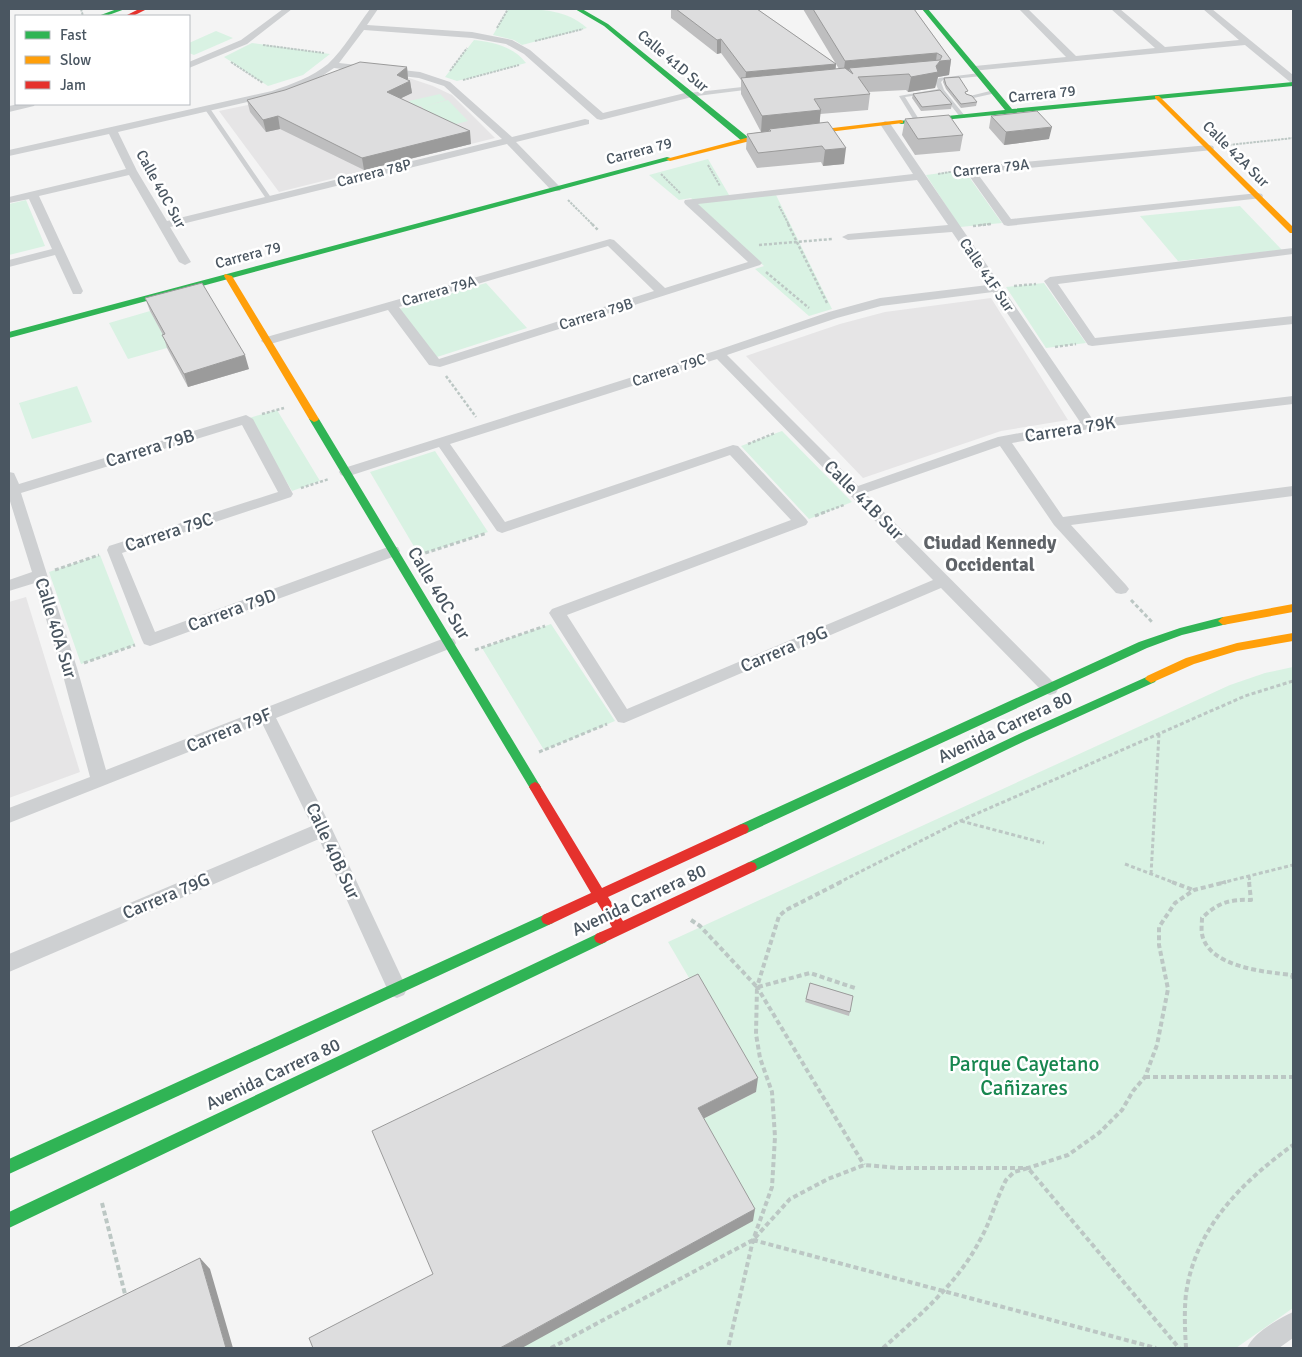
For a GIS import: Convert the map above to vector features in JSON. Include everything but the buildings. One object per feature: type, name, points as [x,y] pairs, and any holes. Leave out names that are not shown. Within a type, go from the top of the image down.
[{"type":"street","points":[[104,15],[122,9]]},
{"type":"street","points":[[130,15],[144,9]]},
{"type":"street","points":[[190,65],[244,42],[288,9]]},
{"type":"street","points":[[9,151],[275,93],[309,80],[332,65],[374,9]]},
{"type":"street","name":"Calle 41D Sur","points":[[578,9],[604,24],[746,140]]},
{"type":"street","points":[[925,9],[1011,112]]},
{"type":"street","points":[[1023,9],[1073,59]]},
{"type":"street","points":[[1115,9],[1162,50]]},
{"type":"street","points":[[1207,9],[1293,80]]},
{"type":"street","points":[[360,27],[492,37],[518,46],[601,117],[689,95]]},
{"type":"street","points":[[978,72],[1073,59],[1247,42]]},
{"type":"street","points":[[332,65],[420,75],[445,82],[509,140],[559,192]]},
{"type":"street","name":"Carrera 79","points":[[9,335],[228,276],[559,192],[746,140],[884,124],[1293,84]]},
{"type":"street","name":"Calle 42A Sur","points":[[1158,97],[1293,231]]},
{"type":"street","points":[[9,108],[25,105]]},
{"type":"street","name":"Carrera 78P","points":[[164,225],[585,122]]},
{"type":"street","name":"Calle 41F Sur","points":[[884,124],[1089,425]]},
{"type":"street","name":"Calle 40C Sur","points":[[112,130],[132,171],[185,262]]},
{"type":"street","name":"Carrera 79A","points":[[970,170],[1208,148]]},
{"type":"street","points":[[970,170],[1008,223],[1258,196]]},
{"type":"street","points":[[9,200],[132,171]]},
{"type":"street","points":[[689,202],[920,176]]},
{"type":"street","points":[[32,194],[77,291]]},
{"type":"street","points":[[689,202],[756,263]]},
{"type":"street","points":[[848,237],[955,228]]},
{"type":"street","points":[[610,242],[663,293]]},
{"type":"street","name":"Carrera 79A","points":[[267,341],[610,242]]},
{"type":"street","points":[[9,264],[58,251]]},
{"type":"street","points":[[1293,251],[1051,282],[1092,342],[1293,320]]},
{"type":"street","name":"Carrera 79B","points":[[436,363],[756,263]]},
{"type":"street","name":"Calle 40C Sur","points":[[228,276],[620,929]]},
{"type":"street","name":"Carrera 79C","points":[[346,472],[719,354],[827,317],[880,302],[996,288]]},
{"type":"street","points":[[391,305],[436,363]]},
{"type":"street","name":"Calle 41B Sur","points":[[719,354],[1050,689]]},
{"type":"street","name":"Carrera 79K","points":[[858,495],[1003,440],[1089,425],[1293,400]]},
{"type":"street","points":[[246,419],[286,494]]},
{"type":"street","name":"Carrera 79B","points":[[11,483],[246,419]]},
{"type":"street","points":[[1003,440],[1059,522],[1121,589]]},
{"type":"street","points":[[442,442],[502,528],[733,449],[801,522],[560,617],[624,717]]},
{"type":"street","name":"Calle 40A Sur","points":[[11,483],[70,668],[100,780]]},
{"type":"street","points":[[1059,522],[1293,491]]},
{"type":"street","name":"Carrera 79C","points":[[114,550],[286,494]]},
{"type":"street","points":[[114,550],[150,640]]},
{"type":"street","name":"Carrera 79D","points":[[150,640],[393,551]]},
{"type":"street","points":[[9,586],[40,575]]},
{"type":"street","name":"Carrera 79G","points":[[624,717],[944,581]]},
{"type":"street","name":"Avenida Carrera 80","points":[[9,1167],[1166,636],[1226,620],[1293,608]]},
{"type":"street","name":"Avenida Carrera 80","points":[[9,1220],[1023,737],[1190,662],[1237,647],[1293,637]]},
{"type":"street","name":"Carrera 79F","points":[[9,816],[448,643]]},
{"type":"street","name":"Calle 40B Sur","points":[[266,715],[323,829],[397,989]]},
{"type":"street","name":"Carrera 79G","points":[[9,963],[323,829]]},
{"type":"street","points":[[1259,1348],[1293,1324]]},
{"type":"lane","points":[[963,117],[953,100],[941,90],[938,82],[941,79],[978,72]]},
{"type":"lane","points":[[689,95],[756,88]]},
{"type":"lane","points":[[917,121],[902,96],[941,90]]},
{"type":"lane","points":[[969,97],[994,92]]},
{"type":"lane","points":[[207,108],[269,199]]},
{"type":"path","points":[[492,37],[508,9]]},
{"type":"path","points":[[518,46],[604,24]]},
{"type":"path","points":[[445,82],[477,36]]},
{"type":"path","points":[[244,42],[340,55]]},
{"type":"path","points":[[217,54],[275,93]]},
{"type":"path","points":[[445,82],[536,60]]},
{"type":"path","points":[[1208,148],[1293,138]]},
{"type":"path","points":[[708,165],[727,197]]},
{"type":"path","points":[[655,169],[689,202]]},
{"type":"path","name":"Carrera 79A","points":[[920,176],[970,170]]},
{"type":"path","points":[[559,192],[610,242]]},
{"type":"path","points":[[772,192],[797,242],[827,317]]},
{"type":"path","points":[[955,228],[1008,223]]},
{"type":"path","points":[[739,247],[848,237]]},
{"type":"path","points":[[756,263],[827,317]]},
{"type":"path","points":[[996,288],[1051,282]]},
{"type":"path","points":[[1038,349],[1092,342]]},
{"type":"path","points":[[436,363],[484,429]]},
{"type":"path","points":[[246,419],[288,407]]},
{"type":"path","points":[[733,449],[792,427]]},
{"type":"path","points":[[286,494],[329,478]]},
{"type":"path","points":[[801,522],[858,495]]},
{"type":"path","points":[[414,557],[502,528]]},
{"type":"path","name":"Carrera 79C","points":[[40,575],[114,550]]},
{"type":"path","points":[[1121,589],[1166,636]]},
{"type":"path","points":[[472,651],[560,617]]},
{"type":"path","points":[[70,668],[150,640]]},
{"type":"path","points":[[728,1348],[753,1240],[772,1187],[775,1137],[772,1092],[760,1058],[756,1034],[757,987],[779,916],[786,910],[960,821],[1245,696],[1293,681]]},
{"type":"path","points":[[544,750],[624,717]]},
{"type":"path","points":[[1151,874],[1159,734]]},
{"type":"path","points":[[960,821],[1044,843]]},
{"type":"path","points":[[1125,864],[1194,890]]},
{"type":"path","points":[[883,1348],[943,1291],[980,1242],[1003,1184],[1011,1174],[1068,1155],[1099,1133],[1122,1110],[1133,1091],[1145,1076],[1157,1045],[1168,989],[1159,945],[1160,926],[1175,903],[1194,890],[1293,865]]},
{"type":"path","points":[[1249,876],[1251,900],[1231,899],[1211,908],[1202,918],[1201,933],[1208,947],[1223,959],[1239,967],[1255,971],[1292,974],[1293,979]]},
{"type":"path","points":[[668,906],[700,926],[757,987],[864,1165]]},
{"type":"path","points":[[757,987],[810,973],[855,988]]},
{"type":"path","points":[[1145,1076],[1293,1076]]},
{"type":"path","points":[[1186,1348],[1185,1323],[1188,1281],[1207,1230],[1234,1193],[1271,1160],[1293,1145]]},
{"type":"path","points":[[551,1348],[753,1240],[790,1199],[864,1165],[899,1168],[1028,1168]]},
{"type":"path","points":[[1028,1168],[1179,1348]]},
{"type":"path","points":[[102,1202],[126,1300]]},
{"type":"path","points":[[753,1240],[1156,1348]]},
{"type":"shaded area","points":[[338,72],[409,78],[433,86],[452,95],[495,138],[279,192],[219,111],[266,101]]},
{"type":"shaded area","points":[[991,298],[1068,420],[1001,431],[863,478],[746,356],[840,324],[885,312]]},
{"type":"shaded area","points":[[26,597],[80,772],[9,798],[9,602]]},
{"type":"green space","points":[[508,9],[560,13],[578,21],[587,28],[522,45],[514,40],[493,35]]},
{"type":"green space","points":[[216,31],[233,38],[194,55],[190,53],[190,43]]},
{"type":"green space","points":[[474,40],[503,46],[515,53],[526,63],[457,81],[445,77]]},
{"type":"green space","points":[[252,43],[330,54],[303,75],[268,86],[224,57]]},
{"type":"green space","points":[[440,94],[446,100],[425,106],[448,100],[468,121],[440,128],[421,106],[415,107],[409,101]]},
{"type":"green space","points":[[708,159],[732,200],[776,195],[832,309],[809,316],[755,269],[764,266],[691,198],[679,200],[649,175]]},
{"type":"green space","points":[[964,170],[1002,223],[960,227],[926,175]]},
{"type":"green space","points":[[26,200],[45,246],[9,255],[9,204]]},
{"type":"green space","points":[[1240,206],[1282,250],[1178,261],[1140,216]]},
{"type":"green space","points":[[486,283],[527,328],[437,357],[399,309]]},
{"type":"green space","points":[[1044,283],[1086,343],[1046,348],[1006,287]]},
{"type":"green space","points":[[150,311],[160,329],[227,331],[128,359],[109,323]]},
{"type":"green space","points":[[77,386],[92,422],[32,439],[19,403]]},
{"type":"green space","points":[[277,410],[320,481],[292,491],[249,418]]},
{"type":"green space","points":[[782,431],[852,502],[809,519],[741,446]]},
{"type":"green space","points":[[435,451],[488,532],[419,555],[370,472]]},
{"type":"green space","points":[[100,555],[135,645],[81,664],[49,572]]},
{"type":"green space","points":[[551,624],[615,721],[544,750],[482,648]]},
{"type":"green space","name":"Parque Cayetano Cañizares","points":[[1293,667],[1293,1308],[1236,1348],[522,1348],[697,1122],[756,1092],[668,942],[1230,685],[1265,673]]},
{"type":"traffic: fast","points":[[104,15],[122,9]]},
{"type":"traffic: fast","points":[[578,9],[606,25],[746,140]]},
{"type":"traffic: fast","points":[[925,9],[1011,112]]},
{"type":"traffic: fast","points":[[901,122],[1293,84]]},
{"type":"traffic: fast","points":[[9,335],[670,159]]},
{"type":"traffic: fast","points":[[314,419],[535,787]]},
{"type":"traffic: fast","points":[[743,829],[1143,645],[1180,632],[1223,621]]},
{"type":"traffic: fast","points":[[751,867],[1023,737],[1151,679]]},
{"type":"traffic: fast","points":[[9,1167],[548,919]]},
{"type":"traffic: fast","points":[[9,1220],[601,938]]},
{"type":"traffic: slow","points":[[1157,97],[1293,231]]},
{"type":"traffic: slow","points":[[670,159],[746,140],[901,122]]},
{"type":"traffic: slow","points":[[228,276],[314,419]]},
{"type":"traffic: slow","points":[[1223,621],[1293,608]]},
{"type":"traffic: slow","points":[[1151,679],[1190,661],[1237,647],[1293,637]]},
{"type":"traffic: jam","points":[[130,15],[144,9]]},
{"type":"traffic: jam","points":[[9,43],[15,42]]},
{"type":"traffic: jam","points":[[535,787],[620,929]]},
{"type":"traffic: jam","points":[[548,919],[743,829]]},
{"type":"traffic: jam","points":[[601,938],[751,867]]},
{"type":"district","name":"Ciudad Kennedy Occidental","points":[[990,553]]}]
